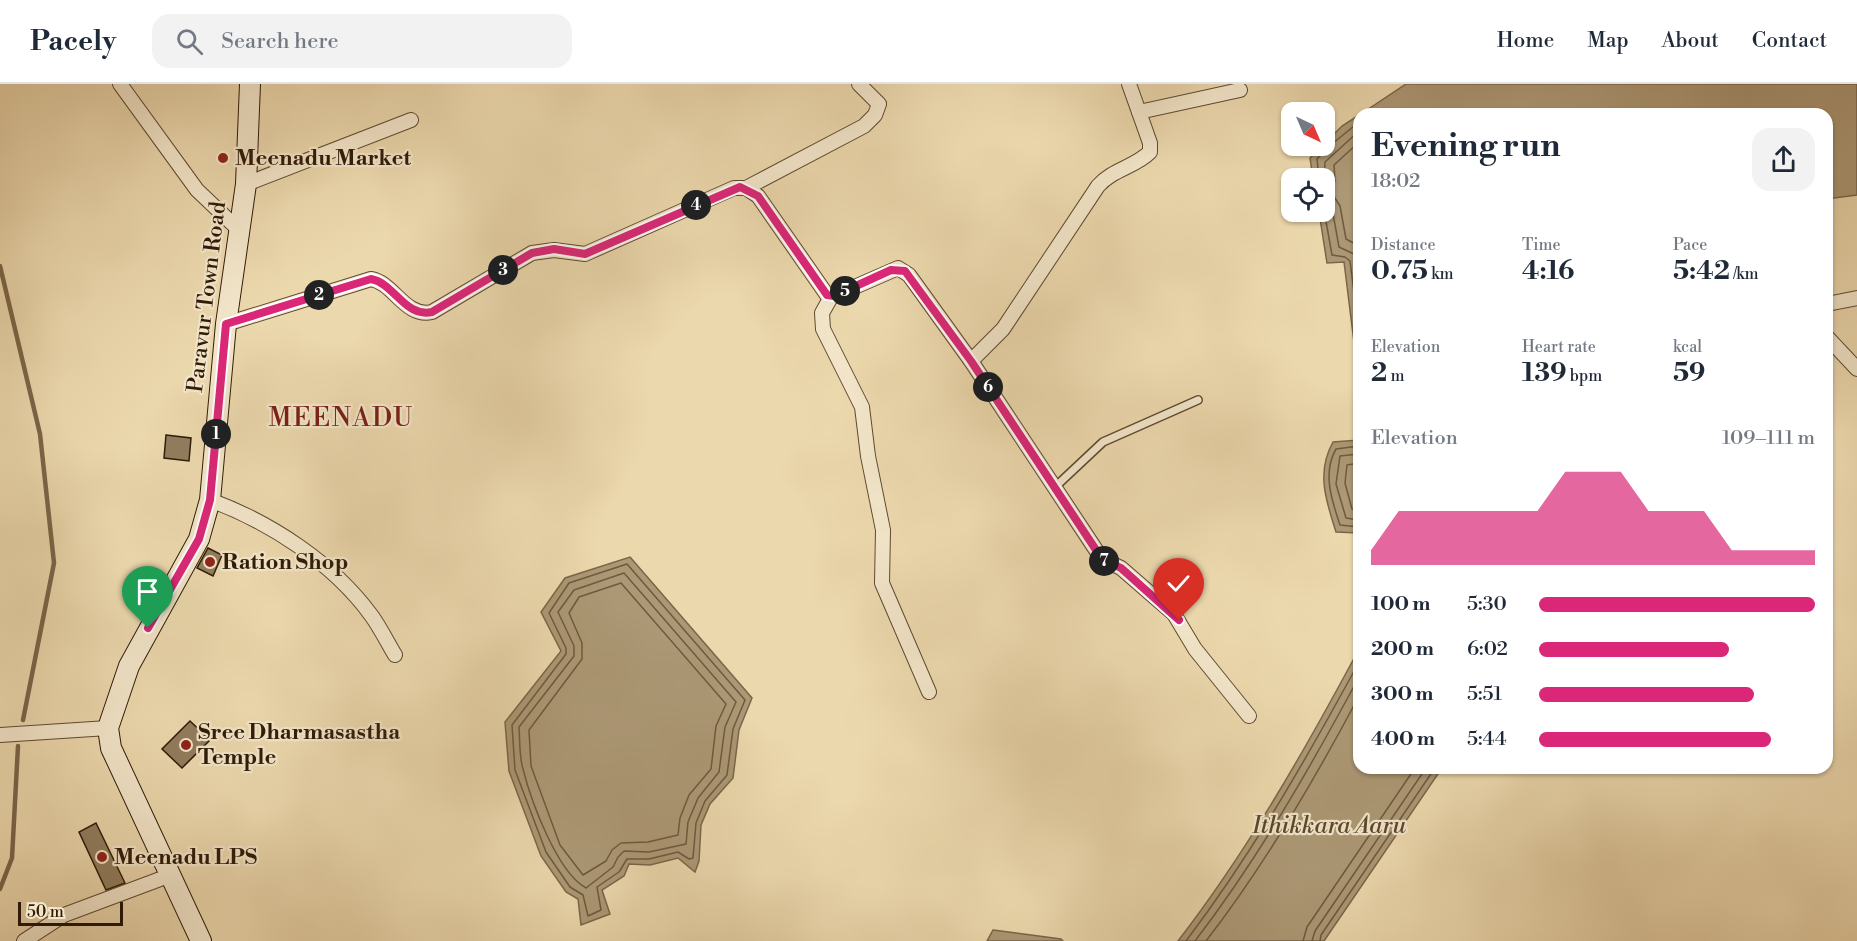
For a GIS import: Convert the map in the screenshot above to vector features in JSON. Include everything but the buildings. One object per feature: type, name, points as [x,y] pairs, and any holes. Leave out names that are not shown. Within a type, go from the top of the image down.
[{"type":"main road","name":"Paravur Town Road","points":[[108,728],[129,666],[199,539],[210,500],[226,324],[246,184],[250,84]]},
{"type":"main road","points":[[108,728],[111,748],[201,941]]},
{"type":"street","points":[[120,84],[197,190],[239,230]]},
{"type":"street","points":[[226,324],[371,279],[379,281],[415,310],[432,312],[532,253],[554,249],[585,254],[734,188],[746,188],[864,126],[875,115],[879,104],[859,84]]},
{"type":"street","points":[[971,361],[993,341],[1008,321],[1098,186],[1111,173],[1143,159],[1150,152],[1150,143],[1129,84]]},
{"type":"street","points":[[1139,112],[1240,90]]},
{"type":"street","points":[[246,184],[411,120]]},
{"type":"street","points":[[746,188],[758,196],[819,285],[831,297]]},
{"type":"street","points":[[929,692],[882,583],[883,530],[868,456],[864,416],[858,396],[823,330],[822,313],[831,297],[891,270],[905,271],[971,361],[1102,559],[1121,568],[1174,614],[1195,649],[1249,716]]},
{"type":"street","points":[[1833,303],[1857,298]]},
{"type":"street","points":[[1833,343],[1857,369]]},
{"type":"street","points":[[210,500],[241,512],[267,526],[326,569],[352,592],[371,616],[394,655]]},
{"type":"street","points":[[0,735],[108,728]]},
{"type":"street","points":[[24,941],[64,915],[171,875]]},
{"type":"lane","points":[[1054,489],[1103,442],[1198,400]]},
{"type":"water","points":[[1406,84],[1857,84],[1857,195],[1833,198],[1833,108],[1370,108]]},
{"type":"water","points":[[1353,119],[1353,334],[1344,262],[1327,263],[1321,222],[1335,222],[1335,168],[1312,168],[1310,158],[1312,156],[1335,156],[1335,133]]},
{"type":"water","points":[[1353,440],[1353,533],[1336,532],[1326,498],[1325,464],[1333,442]]},
{"type":"water","points":[[630,557],[752,698],[739,730],[733,778],[710,804],[701,825],[699,861],[695,872],[678,858],[650,865],[629,864],[624,876],[602,890],[610,914],[581,925],[578,899],[566,892],[541,856],[509,771],[505,722],[561,651],[541,612],[565,578]]},
{"type":"water","name":"Ithikkara Aaru","points":[[1353,660],[1353,774],[1438,774],[1324,941],[1178,941],[1252,835]]},
{"type":"water","points":[[993,930],[1061,939],[1063,941],[987,941]]},
{"type":"waterway","points":[[0,266],[40,434],[54,563],[23,720]]},
{"type":"waterway","points":[[0,889],[12,858],[18,746]]},
{"type":"place","name":"Meenadu Market","points":[[223,158]]},
{"type":"place","name":"Ration Shop","points":[[210,562]]},
{"type":"place","name":"Sree Dharmasastha Temple","points":[[186,745]]},
{"type":"place","name":"Meenadu LPS","points":[[102,857]]},
{"type":"district","name":"MEENADU","points":[[341,418]]},
{"type":"route","points":[[148,628],[199,539],[210,500],[226,324],[371,279],[379,281],[415,310],[422,313],[432,312],[532,253],[554,249],[578,255],[585,254],[740,187],[758,196],[827,295],[834,296],[891,270],[898,268],[905,271],[971,361],[1102,559],[1121,568],[1179,620]]}]
